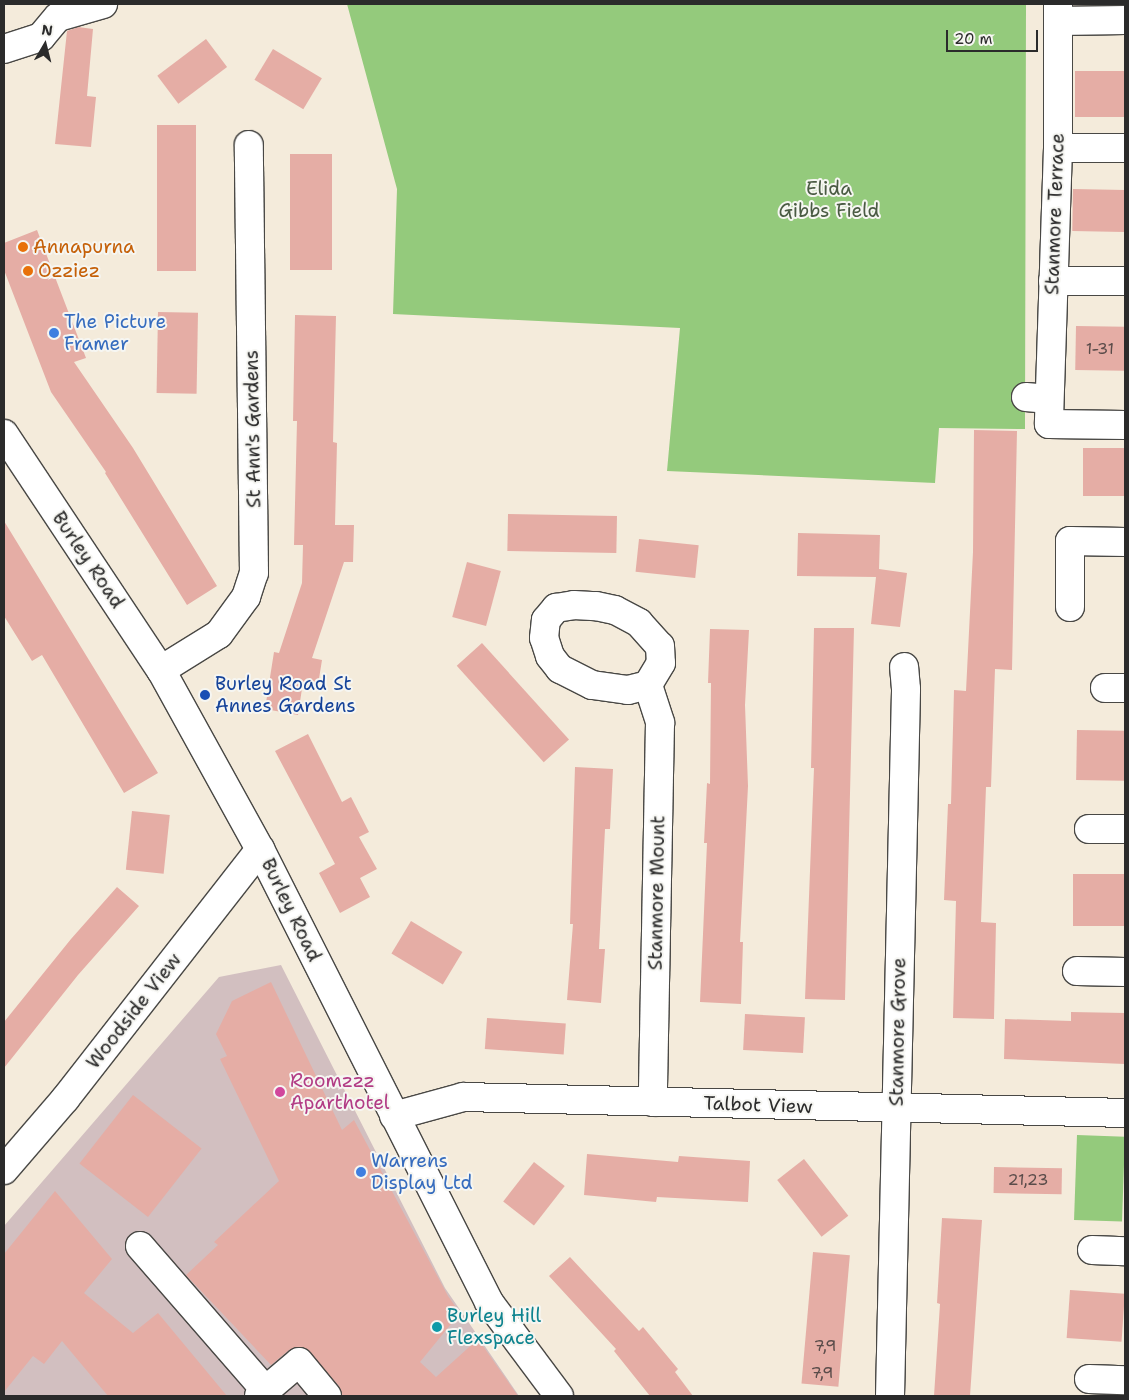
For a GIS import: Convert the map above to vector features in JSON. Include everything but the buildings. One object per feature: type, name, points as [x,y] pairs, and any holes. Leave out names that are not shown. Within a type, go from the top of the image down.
[{"type":"street","points":[[4,49],[41,37],[58,17],[103,4]]},
{"type":"street","points":[[1059,13],[1125,20]]},
{"type":"street","name":"Stanmore Terrace","points":[[1059,13],[1058,148],[1053,281],[1042,407],[1125,425]]},
{"type":"street","name":"St Ann's Gardens","points":[[161,670],[220,634],[246,598],[254,572],[249,145]]},
{"type":"street","points":[[1058,148],[1125,148]]},
{"type":"street","points":[[1053,281],[1125,281]]},
{"type":"street","name":"Burley Road","points":[[4,434],[161,670],[260,849],[489,1302],[559,1396]]},
{"type":"street","points":[[1070,607],[1070,541],[1125,542]]},
{"type":"street","name":"Stanmore Grove","points":[[890,1396],[906,689],[904,667]]},
{"type":"street","name":"Stanmore Mount","points":[[648,685],[660,722],[653,1102]]},
{"type":"street","points":[[1089,829],[1125,829]]},
{"type":"street","name":"Woodside View","points":[[4,1170],[65,1099],[260,849]]},
{"type":"street","points":[[1077,971],[1125,972]]},
{"type":"street","name":"Talbot View","points":[[394,1116],[463,1097],[1125,1113]]},
{"type":"street","points":[[140,1246],[262,1393],[299,1362],[327,1396]]},
{"type":"street","points":[[1092,1250],[1125,1251]]},
{"type":"street","points":[[1089,1379],[1125,1380]]},
{"type":"shaded area","points":[[281,965],[445,1288],[519,1396],[4,1396],[4,1226],[219,977]]},
{"type":"green space","name":"Elida Gibbs Field","points":[[347,4],[1026,4],[1025,429],[939,428],[935,483],[667,471],[680,328],[393,314],[397,189]]},
{"type":"green space","points":[[1077,1135],[1125,1137],[1122,1222],[1074,1220]]},
{"type":"place","name":"Annapurna","points":[[23,247]]},
{"type":"place","name":"Ozziez","points":[[28,271]]},
{"type":"place","name":"The Picture Framer","points":[[54,333]]},
{"type":"place","name":"Burley Road St Annes Gardens","points":[[205,695]]},
{"type":"place","name":"Roomzzz Aparthotel","points":[[280,1092]]},
{"type":"place","name":"Warrens Display Ltd","points":[[361,1172]]},
{"type":"place","name":"Burley Hill Flexspace","points":[[437,1327]]}]
